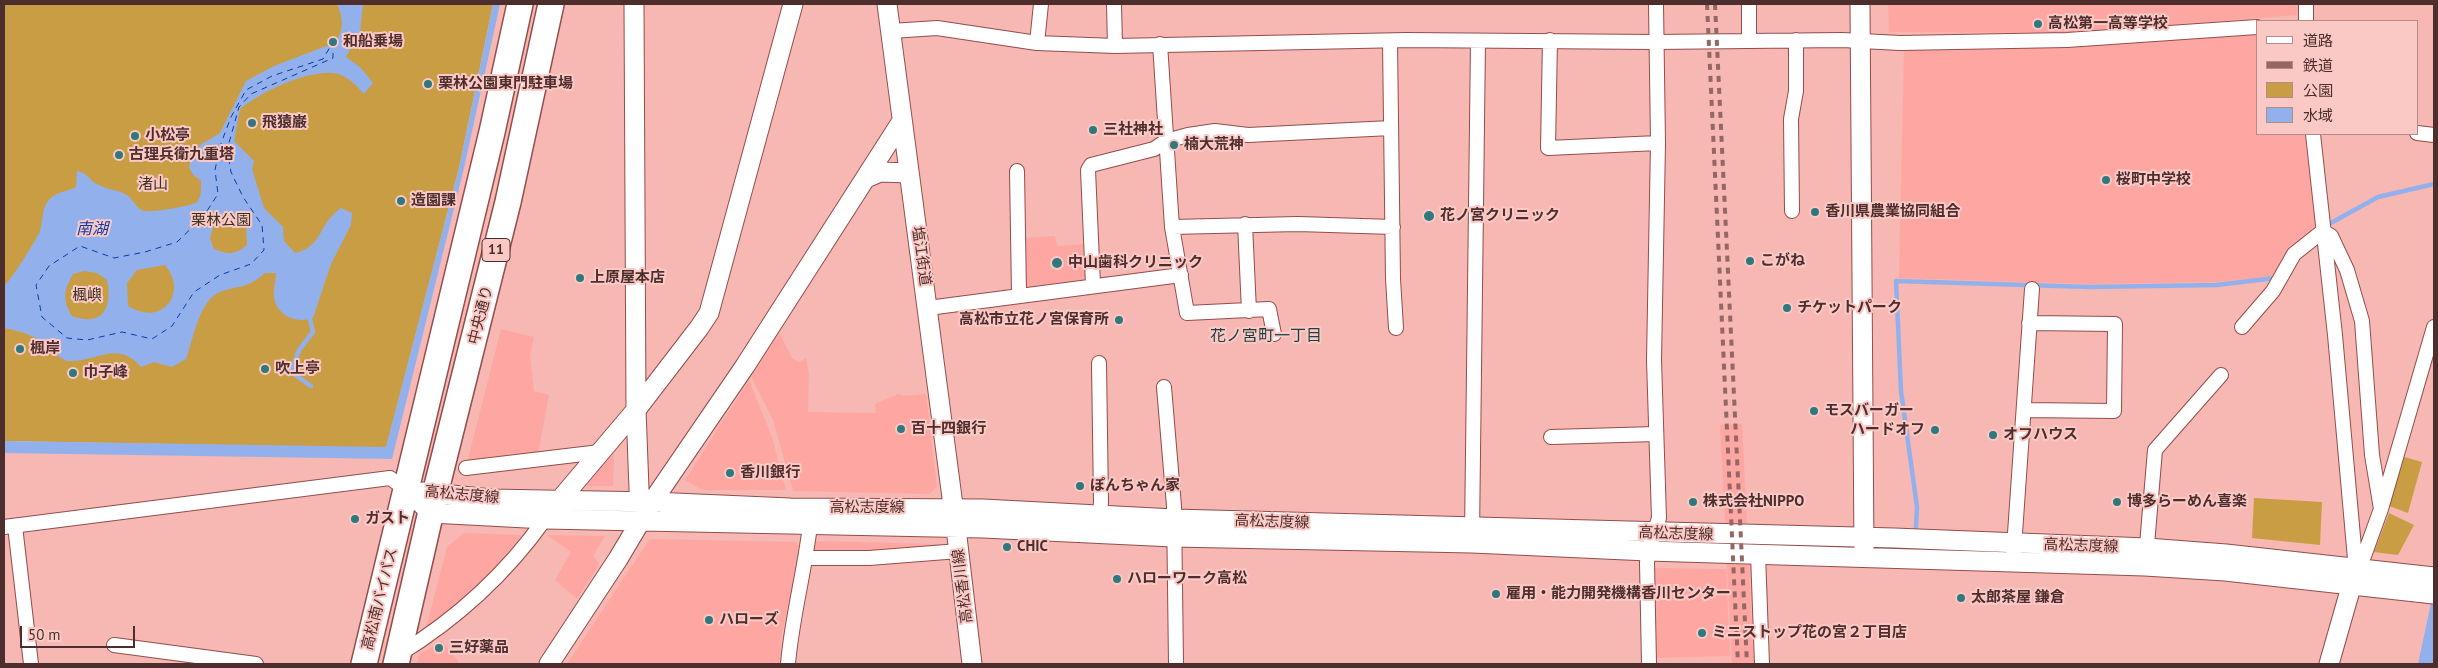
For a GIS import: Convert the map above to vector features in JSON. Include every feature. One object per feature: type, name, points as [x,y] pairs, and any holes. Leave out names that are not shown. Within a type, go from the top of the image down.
[{"type":"highway","name":"中央通り","points":[[396,533],[492,132],[520,4]]},
{"type":"highway","name":"中央通り","points":[[426,537],[508,202],[551,4]]},
{"type":"highway","name":"高松南バイパス","points":[[364,664],[396,533]]},
{"type":"highway","name":"高松南バイパス","points":[[396,660],[426,537]]},
{"type":"main road","points":[[634,4],[636,410],[644,508]]},
{"type":"main road","points":[[558,501],[636,410],[709,313],[793,4]]},
{"type":"main road","name":"塩江街道","points":[[887,4],[953,509]]},
{"type":"main road","points":[[1860,4],[1864,557]]},
{"type":"main road","points":[[548,664],[618,560],[644,508],[745,366],[902,121]]},
{"type":"main road","points":[[866,178],[880,172],[909,173]]},
{"type":"main road","name":"高松志度線","points":[[407,490],[433,504],[545,519],[644,508]]},
{"type":"main road","name":"高松志度線","points":[[433,504],[480,498],[558,501],[956,528],[1099,525],[1472,536],[1654,533],[1864,538],[2013,544],[2146,557]]},
{"type":"main road","name":"高松志度線","points":[[811,517],[953,509],[1099,525]]},
{"type":"main road","name":"高松香川線","points":[[953,509],[972,664]]},
{"type":"main road","name":"高松志度線","points":[[1472,536],[1648,551],[2013,562],[2226,554],[2354,577],[2434,594]]},
{"type":"main road","name":"高松志度線","points":[[2354,577],[2434,577]]},
{"type":"main road","points":[[2329,664],[2354,577]]},
{"type":"street","points":[[1037,43],[1041,4]]},
{"type":"street","points":[[1114,4],[1115,46]]},
{"type":"street","points":[[1650,664],[1648,551],[1659,518],[1654,360],[1658,143],[1655,42],[1656,4]]},
{"type":"street","points":[[1750,4],[1750,40]]},
{"type":"street","points":[[2306,4],[2306,20]]},
{"type":"street","points":[[891,31],[937,28],[1037,43],[1115,46],[1550,40],[1655,42],[1796,40],[1900,43],[2067,40],[2256,27]]},
{"type":"street","points":[[1550,40],[1548,148],[1658,143]]},
{"type":"street","points":[[1792,211],[1791,119],[1796,91],[1796,40]]},
{"type":"street","points":[[1390,41],[1393,279],[1396,328]]},
{"type":"street","points":[[1472,536],[1478,41]]},
{"type":"street","points":[[1160,44],[1172,227],[1187,313],[1269,309],[1274,334]]},
{"type":"street","points":[[1093,284],[1088,170],[1091,165],[1154,149],[1166,141],[1215,132],[1248,135],[1391,128]]},
{"type":"street","points":[[2418,133],[2434,135]]},
{"type":"street","points":[[2313,135],[2324,231],[2354,577]]},
{"type":"street","points":[[1016,171],[1019,294]]},
{"type":"street","points":[[1172,227],[1245,224],[1393,227]]},
{"type":"street","points":[[1245,224],[1249,311]]},
{"type":"street","points":[[2242,327],[2273,291],[2294,254],[2324,231]]},
{"type":"street","points":[[2324,231],[2331,236],[2346,270],[2362,321],[2372,455],[2381,510]]},
{"type":"street","points":[[928,308],[1093,284],[1181,275]]},
{"type":"street","points":[[2013,562],[2032,289]]},
{"type":"street","points":[[2024,410],[2114,411],[2115,324],[2029,323]]},
{"type":"street","points":[[2354,577],[2381,510],[2434,327]]},
{"type":"street","points":[[1099,363],[1099,525]]},
{"type":"street","points":[[2146,557],[2155,450],[2221,375]]},
{"type":"street","points":[[1164,387],[1173,528],[1176,664]]},
{"type":"street","points":[[1551,437],[1656,434]]},
{"type":"street","points":[[466,468],[600,452]]},
{"type":"street","points":[[31,664],[9,527],[390,478],[407,490]]},
{"type":"street","points":[[788,664],[789,645],[806,558],[811,517]]},
{"type":"street","points":[[396,660],[454,618],[474,599],[545,519]]},
{"type":"street","points":[[806,558],[869,558],[959,551]]},
{"type":"street","points":[[1758,554],[1762,664]]},
{"type":"street","points":[[114,645],[256,664]]},
{"type":"shaded area","name":"高松第一高等学校","points":[[1888,4],[2298,4],[2298,15],[2067,33],[1889,32]]},
{"type":"shaded area","name":"桜町中学校","points":[[2256,33],[2256,135],[2306,135],[2316,226],[2289,250],[2272,277],[2216,282],[2090,284],[1899,278],[1904,47],[2066,48]]},
{"type":"shaded area","name":"中山歯科クリニック","points":[[1055,236],[1057,246],[1089,244],[1087,284],[1030,289],[1025,284],[1024,238]]},
{"type":"shaded area","points":[[501,329],[534,337],[530,355],[534,391],[549,395],[538,454],[467,463]]},
{"type":"shaded area","points":[[778,333],[792,358],[799,362],[806,358],[809,373],[808,412],[876,413],[875,404],[898,394],[904,396],[926,394],[937,486],[930,494],[793,491],[773,420],[751,376]]},
{"type":"shaded area","points":[[749,380],[772,437],[786,490],[702,490],[685,480]]},
{"type":"shaded area","points":[[1742,424],[1754,664],[1732,664],[1720,425]]},
{"type":"shaded area","points":[[609,453],[614,455],[613,486],[587,486],[588,477]]},
{"type":"shaded area","points":[[464,533],[522,535],[470,597],[425,632],[447,547]]},
{"type":"shaded area","points":[[547,535],[605,536],[593,556],[599,563],[597,568],[577,599],[555,580],[571,552]]},
{"type":"shaded area","points":[[649,540],[796,542],[800,549],[781,638],[780,664],[567,664]]},
{"type":"shaded area","points":[[817,541],[937,544],[942,550],[814,555],[813,546]]},
{"type":"shaded area","points":[[1653,568],[1726,569],[1730,656],[1654,658]]},
{"type":"shaded area","name":"三好薬品","points":[[442,641],[459,662],[457,664],[417,664],[419,655]]},
{"type":"green space","name":"栗林公園","points":[[4,4],[493,4],[459,168],[386,448],[4,441]]},
{"type":"green space","points":[[2401,456],[2422,462],[2408,513],[2389,506]]},
{"type":"green space","points":[[2254,498],[2322,502],[2320,545],[2252,538]]},
{"type":"green space","points":[[2389,513],[2414,525],[2398,555],[2374,552]]},
{"type":"water","name":"南湖","points":[[337,4],[363,4],[360,32],[346,57],[361,68],[373,83],[364,94],[346,78],[333,73],[310,75],[284,84],[259,96],[240,109],[234,141],[254,161],[252,169],[264,208],[283,227],[284,241],[295,253],[311,246],[328,221],[341,208],[352,213],[351,225],[331,264],[313,318],[300,320],[283,314],[276,304],[274,297],[276,273],[265,273],[248,284],[220,292],[213,296],[207,303],[198,321],[186,359],[172,367],[154,362],[141,367],[132,359],[115,353],[78,361],[68,361],[61,358],[34,337],[23,332],[4,328],[4,286],[38,236],[48,201],[57,194],[76,187],[77,171],[85,174],[98,185],[125,194],[130,197],[138,208],[144,211],[171,209],[194,204],[199,200],[201,180],[194,176],[189,167],[192,156],[200,145],[220,133],[246,81],[274,66],[334,43],[338,39],[342,24]],"holes":[[[236,217],[246,224],[247,245],[239,251],[231,253],[214,249],[210,238],[214,224]],[[165,265],[174,285],[173,295],[169,304],[162,310],[152,313],[141,312],[128,306],[127,283],[137,270]],[[84,271],[97,273],[107,280],[108,299],[103,313],[98,317],[82,319],[72,316],[65,295],[73,274]]]},
{"type":"water","points":[[493,4],[500,4],[464,168],[392,459],[4,453],[4,441],[386,447],[459,168]]},
{"type":"water","points":[[2434,589],[2434,664],[2418,664]]},
{"type":"waterway","points":[[2329,224],[2378,197],[2434,184]]},
{"type":"waterway","points":[[1916,527],[1917,507],[1901,391],[1896,281],[2090,287],[2216,285],[2276,278]]},
{"type":"waterway","points":[[310,319],[313,332],[299,350],[291,372],[311,386]]},
{"type":"ferry route","points":[[333,42],[333,58],[251,94],[239,107],[227,150],[231,172],[243,197],[262,225],[264,250],[251,264],[220,275],[194,292],[172,326],[152,339],[122,332],[87,340],[67,338],[42,317],[36,285],[49,266],[80,246],[114,258],[145,252],[177,242],[203,217],[218,194],[215,170],[220,146],[231,117],[246,90],[272,76],[323,59],[333,42]]},
{"type":"railway","points":[[1707,4],[1738,664]]},
{"type":"railway","points":[[1715,4],[1747,664]]},
{"type":"place","name":"高松第一高等学校","points":[[2038,24]]},
{"type":"place","name":"和船乗場","points":[[333,42]]},
{"type":"place","name":"栗林公園東門駐車場","points":[[428,84]]},
{"type":"place","name":"飛猿巌","points":[[252,123]]},
{"type":"place","name":"三社神社","points":[[1093,130]]},
{"type":"place","name":"小松亭","points":[[135,136]]},
{"type":"place","name":"楠大荒神","points":[[1174,145]]},
{"type":"place","name":"古理兵衛九重塔","points":[[119,155]]},
{"type":"place","name":"桜町中学校","points":[[2106,180]]},
{"type":"place","name":"造園課","points":[[401,201]]},
{"type":"place","name":"香川県農業協同組合","points":[[1815,212]]},
{"type":"place","name":"花ノ宮クリニック","points":[[1429,216]]},
{"type":"place","name":"こがね","points":[[1750,261]]},
{"type":"place","name":"中山歯科クリニック","points":[[1057,263]]},
{"type":"place","name":"上原屋本店","points":[[580,278]]},
{"type":"place","name":"チケットパーク","points":[[1787,308]]},
{"type":"place","name":"高松市立花ノ宮保育所","points":[[1119,320]]},
{"type":"place","name":"楓岸","points":[[20,349]]},
{"type":"place","name":"吹上亭","points":[[265,369]]},
{"type":"place","name":"巾子峰","points":[[73,373]]},
{"type":"place","name":"モスバーガー","points":[[1814,411]]},
{"type":"place","name":"百十四銀行","points":[[901,429]]},
{"type":"place","name":"ハードオフ","points":[[1935,430]]},
{"type":"place","name":"オフハウス","points":[[1993,435]]},
{"type":"place","name":"香川銀行","points":[[730,473]]},
{"type":"place","name":"ぽんちゃん家","points":[[1080,486]]},
{"type":"place","name":"株式会社NIPPO","points":[[1693,502]]},
{"type":"place","name":"博多らーめん喜楽","points":[[2117,502]]},
{"type":"place","name":"ガスト","points":[[355,519]]},
{"type":"place","name":"CHIC","points":[[1007,547]]},
{"type":"place","name":"ハローワーク高松","points":[[1117,579]]},
{"type":"place","name":"雇用・能力開発機構香川センター","points":[[1496,594]]},
{"type":"place","name":"太郎茶屋 鎌倉","points":[[1961,598]]},
{"type":"place","name":"ハローズ","points":[[709,620]]},
{"type":"place","name":"ミニストップ花の宮２丁目店","points":[[1702,633]]},
{"type":"place","name":"三好薬品","points":[[439,648]]},
{"type":"district","name":"花ノ宮町一丁目","points":[[1266,336]]},
{"type":"park label","name":"渚山","points":[[153,185]]},
{"type":"park label","name":"楓嶼","points":[[87,296]]}]
